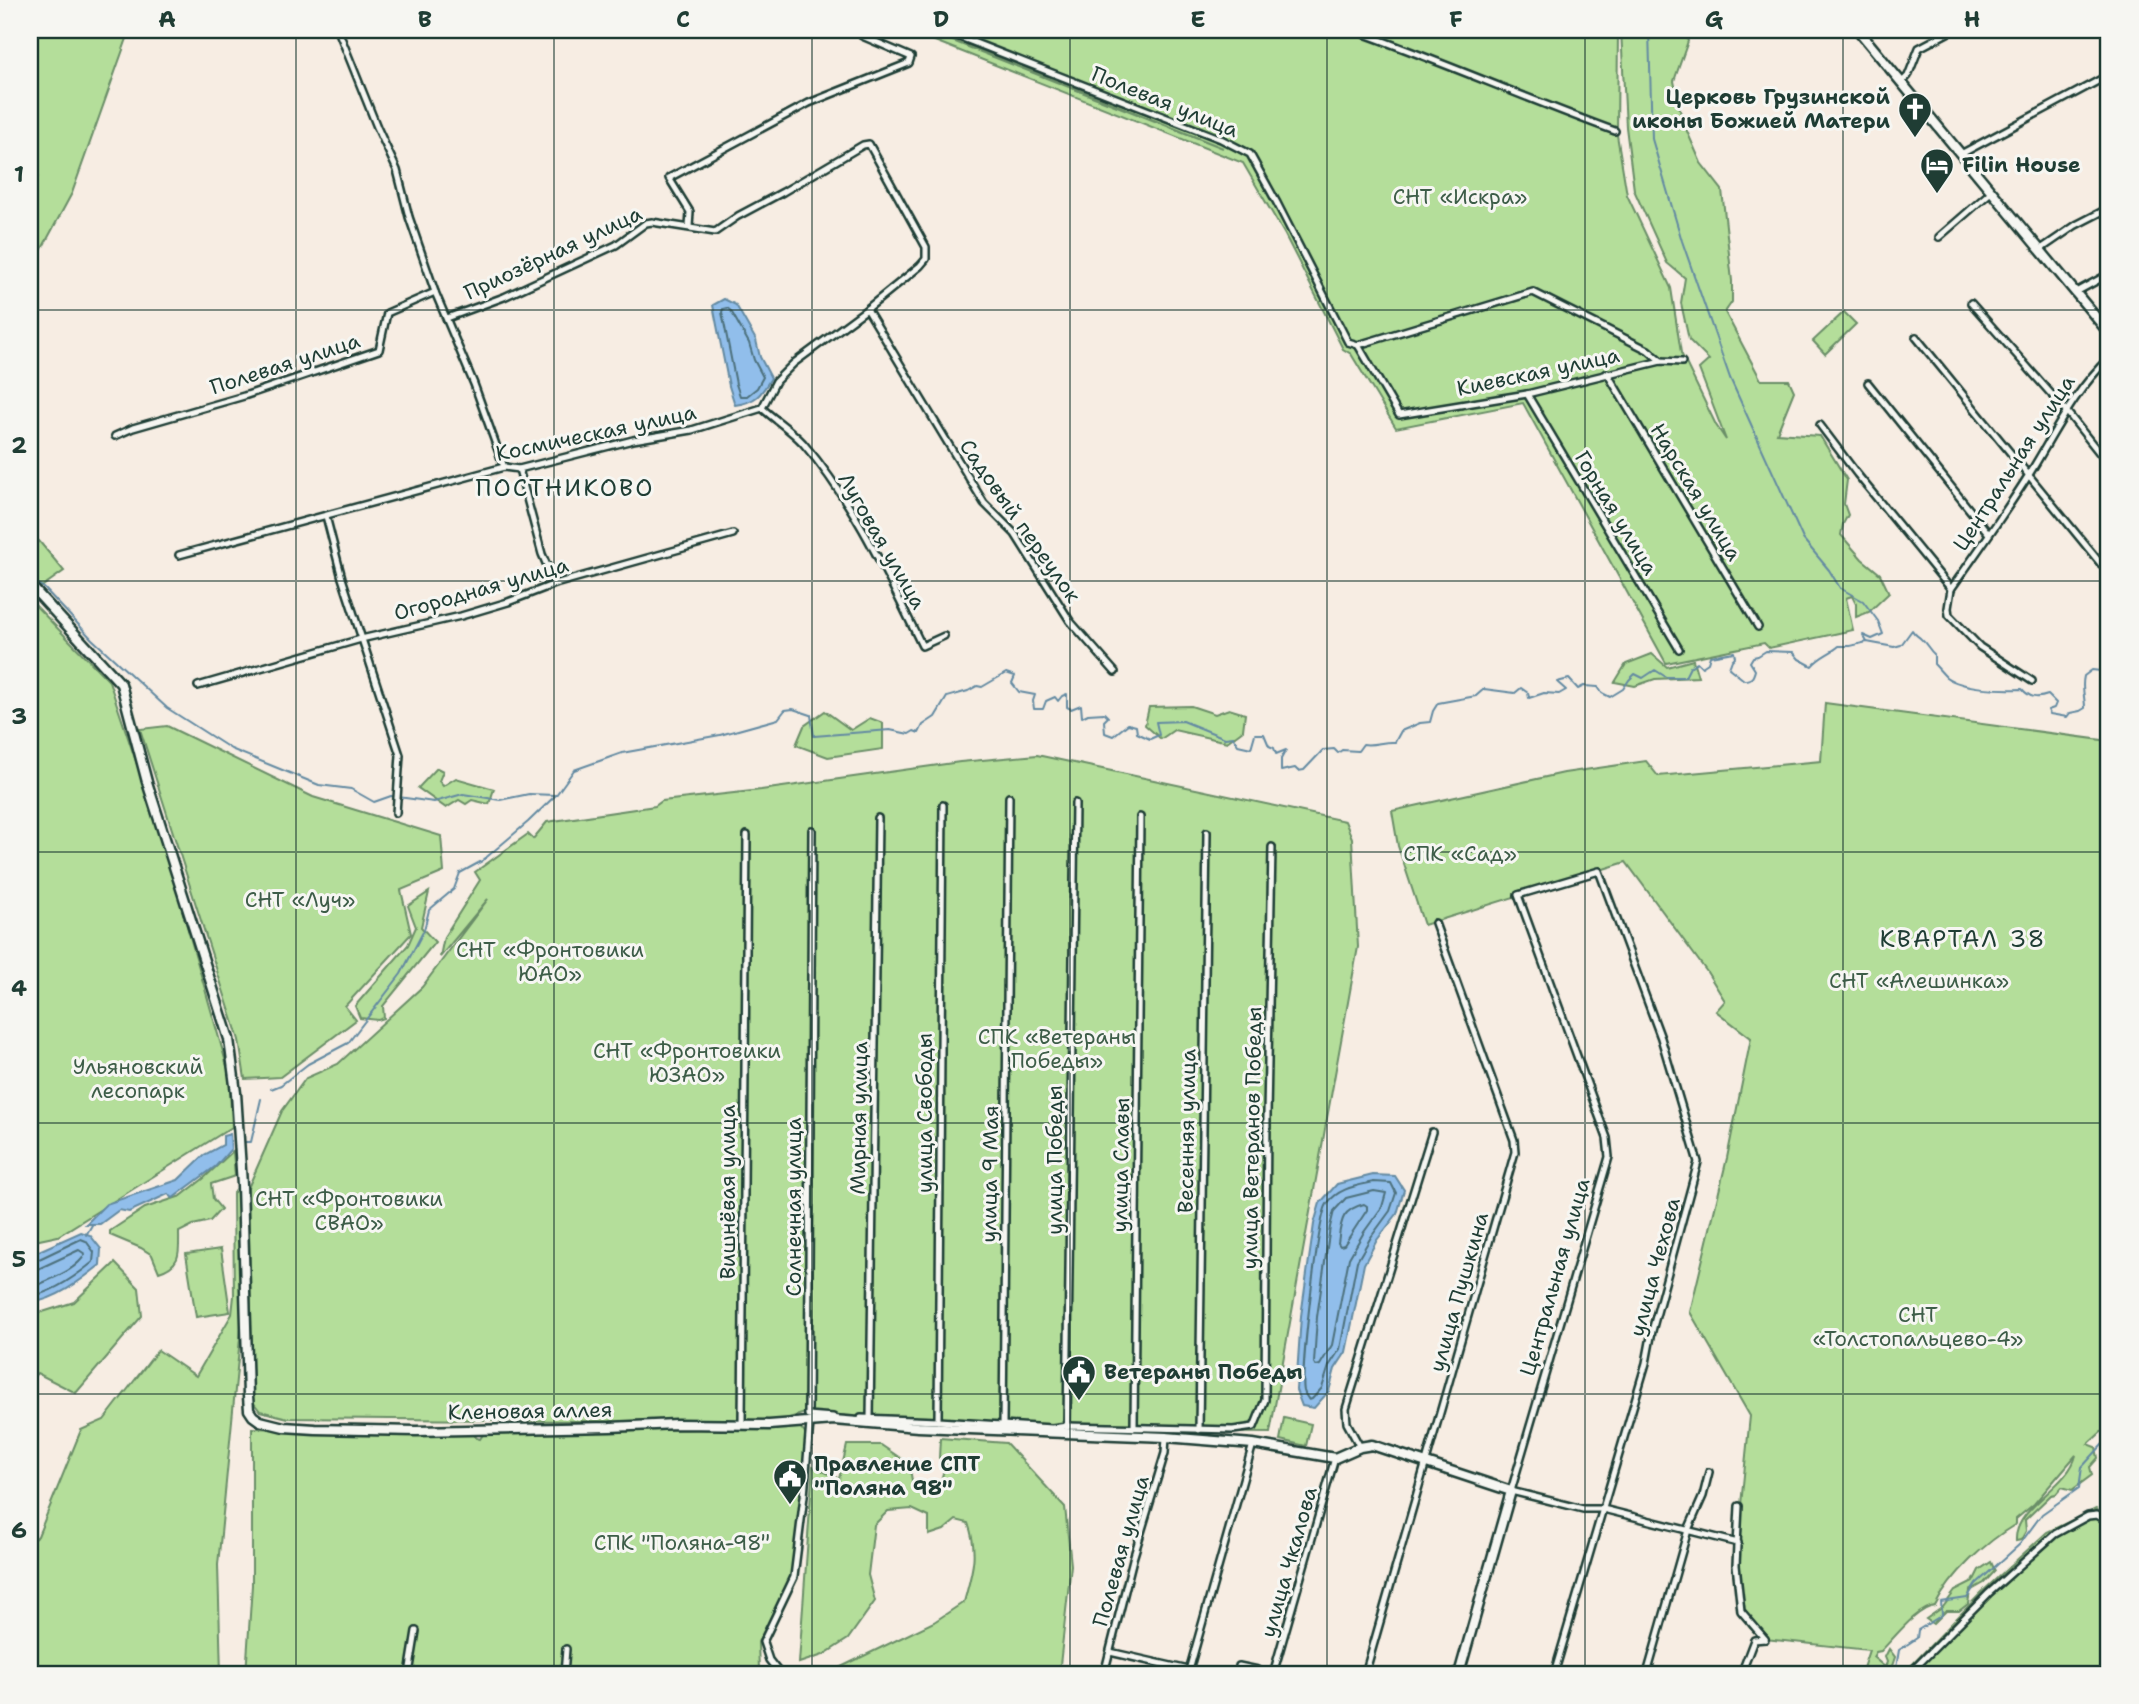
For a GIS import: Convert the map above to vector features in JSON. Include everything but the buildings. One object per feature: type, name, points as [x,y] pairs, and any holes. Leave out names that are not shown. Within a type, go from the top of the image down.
[{"type":"street","points":[[338,30],[397,170],[409,217],[435,292],[474,384],[504,467]]},
{"type":"street","name":"Полевая улица","points":[[942,30],[1221,139],[1250,154],[1348,342],[1358,345],[1399,415]]},
{"type":"street","points":[[1353,30],[1615,131]]},
{"type":"street","points":[[1858,30],[2109,332]]},
{"type":"street","points":[[1902,82],[1908,76],[1919,48],[1953,30]]},
{"type":"street","points":[[689,227],[690,212],[669,178],[809,103],[909,63],[911,57],[862,36]]},
{"type":"street","points":[[1961,154],[2109,75]]},
{"type":"street","name":"Приозёрная улица","points":[[447,318],[504,297],[616,245],[646,223],[715,232],[738,216],[869,144],[926,247],[926,259],[867,309]]},
{"type":"street","points":[[1939,237],[1992,191]]},
{"type":"street","points":[[2041,249],[2076,225],[2109,208]]},
{"type":"street","points":[[2076,292],[2109,274]]},
{"type":"street","name":"Полевая улица","points":[[115,436],[379,350],[387,313],[435,292]]},
{"type":"street","points":[[1358,345],[1533,292],[1648,350],[1661,361]]},
{"type":"street","points":[[1971,303],[2067,412],[2109,465]]},
{"type":"street","points":[[762,408],[776,381],[794,363],[867,309]]},
{"type":"street","name":"Садовый переулок","points":[[867,309],[984,503],[1015,534],[1070,621],[1115,672]]},
{"type":"street","points":[[1916,337],[2101,564]]},
{"type":"street","name":"Центральная улица","points":[[1951,589],[2095,371],[2109,358]]},
{"type":"street","name":"Киевская улица","points":[[1399,415],[1527,394],[1661,361],[1682,362]]},
{"type":"street","name":"Нарская улица","points":[[1607,373],[1758,628]]},
{"type":"street","points":[[1868,383],[1989,534]]},
{"type":"street","name":"Горная улица","points":[[1527,394],[1679,649]]},
{"type":"street","name":"Космическая улица","points":[[179,555],[504,467],[519,469],[633,440],[692,430],[762,408]]},
{"type":"street","name":"Луговая улица","points":[[762,408],[802,442],[842,497],[922,646],[944,636]]},
{"type":"street","points":[[1820,425],[1951,589],[1948,608],[1950,615],[1980,648],[2032,681]]},
{"type":"street","points":[[519,469],[542,554],[555,583]]},
{"type":"street","points":[[326,516],[342,578],[400,755],[396,813]]},
{"type":"street","name":"Огородная улица","points":[[198,686],[362,639],[461,616],[508,602],[555,583],[733,534]]},
{"type":"street","name":"Кленовая аллея","points":[[30,585],[121,684],[147,782],[229,1039],[240,1146],[249,1410],[260,1421],[284,1427],[315,1429],[416,1430],[742,1424],[809,1419],[918,1427],[1067,1430],[1166,1437],[1252,1444],[1335,1458]]},
{"type":"street","name":"улица 9 Мая","points":[[1003,1426],[1009,797]]},
{"type":"street","name":"улица Победы","points":[[1067,1430],[1075,803]]},
{"type":"street","name":"улица Свободы","points":[[938,1421],[943,805]]},
{"type":"street","name":"улица Славы","points":[[1134,1429],[1140,817]]},
{"type":"street","name":"Мирная улица","points":[[870,1419],[878,818]]},
{"type":"street","name":"Солнечная улица","points":[[780,1674],[769,1660],[763,1642],[794,1577],[804,1496],[809,1419],[812,830]]},
{"type":"street","name":"Весенняя улица","points":[[1199,1430],[1207,832]]},
{"type":"street","name":"Вишнёвая улица","points":[[742,1424],[747,835]]},
{"type":"street","name":"улица Ветеранов Победы","points":[[1199,1430],[1254,1427],[1265,1400],[1272,846]]},
{"type":"street","name":"улица Чехова","points":[[1518,895],[1599,871],[1661,1038],[1698,1162],[1652,1331],[1646,1363],[1554,1674]]},
{"type":"street","name":"Центральная улица","points":[[1459,1674],[1609,1157],[1607,1138],[1518,895]]},
{"type":"street","name":"улица Пушкина","points":[[1365,1674],[1515,1152],[1514,1140],[1435,923]]},
{"type":"street","points":[[1360,1447],[1347,1423],[1346,1409],[1432,1132]]},
{"type":"street","points":[[809,1419],[938,1421],[1067,1430],[1199,1430]]},
{"type":"street","name":"Полевая улица","points":[[1104,1674],[1133,1559],[1165,1453],[1166,1437]]},
{"type":"street","points":[[1110,1652],[1189,1672],[1252,1444]]},
{"type":"street","points":[[1335,1458],[1372,1445],[1511,1491],[1583,1509],[1603,1508],[1738,1543]]},
{"type":"street","name":"улица Чкалова","points":[[1273,1674],[1335,1458]]},
{"type":"street","points":[[1647,1674],[1688,1530],[1703,1496],[1709,1472]]},
{"type":"street","points":[[1739,1507],[1736,1564],[1741,1611],[1765,1639],[1754,1640],[1741,1674]]},
{"type":"street","points":[[1909,1674],[1989,1593],[2048,1540],[2088,1516],[2093,1515],[2109,1522]]},
{"type":"street","points":[[409,1674],[416,1631]]},
{"type":"street","points":[[564,1674],[566,1649]]},
{"type":"street","points":[[1239,1666],[1262,1674]]},
{"type":"green space","points":[[30,30],[130,30],[72,193],[30,271],[30,185],[38,177],[30,169]]},
{"type":"green space","name":"СНТ «Искра»","points":[[907,30],[925,30],[1223,148],[931,30],[1618,30],[1617,135],[1627,195],[1671,288],[1681,353],[1726,440],[1699,369],[1709,360],[1689,340],[1681,303],[1685,278],[1667,263],[1634,190],[1626,127],[1621,30],[1683,30],[1688,41],[1674,81],[1682,120],[1701,163],[1722,190],[1732,281],[1732,302],[1725,312],[1761,380],[1789,380],[1794,391],[1777,433],[1820,436],[1847,480],[1844,504],[1848,515],[1841,535],[1862,559],[1880,574],[1889,593],[1869,612],[1856,617],[1856,604],[1852,596],[1846,598],[1853,630],[1769,648],[1764,643],[1666,663],[1523,403],[1396,428],[1351,354],[1343,349],[1285,235],[1243,163]]},
{"type":"green space","points":[[1844,312],[1856,324],[1825,354],[1813,341]]},
{"type":"green space","points":[[30,539],[39,541],[64,571],[40,588],[30,579]]},
{"type":"green space","name":"Ульяновский лесопарк","points":[[30,600],[109,681],[163,842],[229,1073],[232,1127],[58,1236],[30,1242]]},
{"type":"green space","points":[[1652,654],[1667,667],[1693,660],[1698,677],[1655,679],[1635,686],[1615,682],[1626,664]]},
{"type":"green space","points":[[1825,703],[2109,741],[2109,1425],[2088,1444],[2096,1447],[2098,1458],[2090,1467],[2092,1475],[2072,1490],[2062,1487],[2056,1494],[2051,1495],[2025,1520],[2026,1531],[2021,1540],[2016,1541],[2024,1518],[2063,1477],[2076,1455],[2034,1504],[2016,1519],[2016,1524],[1981,1549],[1960,1571],[1935,1606],[1921,1611],[1881,1651],[1876,1652],[1873,1657],[1885,1667],[1885,1657],[1889,1649],[1895,1657],[1891,1669],[1893,1674],[1856,1674],[1862,1671],[1869,1650],[1765,1639],[1750,1628],[1739,1612],[1737,1544],[1750,1416],[1690,1312],[1727,1158],[1751,1038],[1716,1011],[1725,1001],[1707,972],[1626,862],[1424,925],[1398,846],[1392,811],[1564,773],[1646,761],[1658,776],[1821,761]]},
{"type":"green space","points":[[1191,706],[1215,714],[1229,709],[1245,714],[1243,730],[1227,742],[1174,730],[1161,739],[1145,725],[1149,707]]},
{"type":"green space","points":[[825,711],[851,730],[870,718],[883,723],[883,749],[828,757],[796,745],[804,726]]},
{"type":"green space","name":"СНТ «Луч»","points":[[167,726],[313,797],[441,836],[444,872],[401,890],[411,934],[345,1006],[356,1020],[280,1077],[245,1079],[239,1040],[140,729]]},
{"type":"green space","points":[[1037,755],[1345,821],[1352,838],[1358,947],[1270,1433],[1089,1431],[805,1413],[773,1423],[288,1418],[260,1411],[253,1402],[248,1188],[282,1111],[306,1078],[338,1064],[422,987],[488,899],[440,957],[444,937],[480,880],[475,872],[528,834],[533,839],[547,822],[655,806],[662,801],[960,762]]},
{"type":"green space","points":[[437,768],[443,771],[439,781],[443,786],[456,778],[494,789],[489,804],[472,800],[466,804],[459,800],[446,808],[418,788]]},
{"type":"green space","points":[[429,892],[421,927],[435,942],[383,1006],[384,1018],[360,1018],[355,1006],[408,945],[416,927],[408,906]]},
{"type":"green space","points":[[233,1151],[235,1176],[211,1184],[213,1199],[221,1209],[210,1221],[179,1232],[178,1257],[172,1266],[159,1272],[152,1255],[110,1235],[110,1231],[145,1208],[181,1196]]},
{"type":"green space","points":[[239,1188],[242,1317],[218,1565],[221,1674],[30,1674],[30,1542],[38,1536],[81,1430],[104,1420],[158,1350],[196,1376],[232,1314],[233,1193]]},
{"type":"green space","points":[[221,1249],[230,1312],[196,1317],[186,1254]]},
{"type":"green space","points":[[115,1263],[139,1288],[142,1316],[76,1393],[37,1373],[30,1381],[30,1316],[74,1302]]},
{"type":"green space","points":[[1284,1418],[1311,1424],[1306,1446],[1280,1440]]},
{"type":"green space","name":"СПК \"Поляна-98\"","points":[[800,1427],[806,1435],[794,1569],[784,1598],[758,1642],[759,1670],[775,1674],[246,1674],[252,1585],[252,1428],[470,1432],[480,1439],[484,1433]]},
{"type":"green space","points":[[940,1438],[1006,1443],[1065,1507],[1071,1565],[1059,1674],[839,1674],[839,1668],[934,1622],[964,1602],[974,1554],[968,1523],[956,1520],[944,1530],[929,1535],[929,1517],[912,1509],[888,1511],[874,1525],[868,1575],[875,1601],[848,1639],[823,1655],[799,1663],[813,1466],[839,1479],[847,1445],[881,1445],[909,1464],[914,1491],[936,1499],[946,1462],[939,1458]]},
{"type":"green space","points":[[2096,1509],[2109,1517],[2109,1674],[1903,1674],[1982,1592],[2047,1532]]},
{"type":"green space","points":[[1991,1562],[1995,1571],[1984,1583],[1970,1591],[1968,1604],[1959,1611],[1946,1611],[1933,1624],[1926,1619],[1943,1607],[1955,1591],[1973,1582],[1979,1570]]},
{"type":"water","points":[[724,299],[736,305],[756,340],[760,357],[771,378],[757,397],[735,405],[713,305]]},
{"type":"water","points":[[230,1134],[231,1149],[216,1166],[173,1198],[168,1194],[129,1212],[119,1210],[100,1224],[86,1224],[106,1204],[178,1180],[204,1155],[223,1145],[223,1136]]},
{"type":"water","points":[[1373,1175],[1395,1176],[1404,1190],[1397,1214],[1377,1240],[1364,1264],[1346,1352],[1335,1369],[1329,1391],[1314,1408],[1302,1406],[1296,1390],[1301,1316],[1314,1224],[1320,1203],[1337,1184]]},
{"type":"water","points":[[81,1232],[90,1235],[101,1249],[100,1265],[58,1294],[30,1303],[30,1255]]},
{"type":"waterway","points":[[1649,30],[1652,139],[1682,241],[1730,378],[1803,539],[1840,588],[1863,601],[1878,621],[1883,634],[1872,639],[1863,635],[1867,642]]},
{"type":"waterway","points":[[30,578],[44,588],[92,639],[167,708],[231,749],[319,785],[351,789],[374,802],[391,796],[434,802],[463,794],[500,800],[529,794],[555,795]]},
{"type":"waterway","points":[[271,1089],[281,1085],[308,1064],[348,1043],[401,974],[424,930],[429,910],[454,889],[460,873],[482,861],[556,795],[574,770],[622,753],[720,735],[778,719],[785,710],[793,709],[811,715],[814,736],[890,730],[919,733],[923,725],[935,717],[947,697],[977,686],[982,687],[1006,673],[1015,676],[1012,683],[1019,692],[1035,695],[1034,709],[1043,709],[1046,701],[1055,697],[1058,701],[1067,694],[1067,707],[1071,709],[1081,705],[1082,717],[1104,713],[1108,717],[1104,721],[1105,733],[1113,736],[1128,724],[1136,726],[1137,733],[1150,739],[1159,735],[1156,722],[1183,721],[1225,738],[1233,737],[1238,745],[1251,748],[1255,734],[1264,734],[1276,754],[1286,750],[1281,759],[1281,771],[1295,768],[1298,771],[1304,770],[1323,750],[1334,749],[1338,753],[1342,750],[1358,751],[1363,744],[1395,742],[1401,731],[1430,722],[1438,703],[1476,696],[1484,689],[1515,693],[1521,688],[1528,693],[1529,698],[1544,693],[1559,694],[1566,690],[1557,682],[1569,679],[1578,689],[1584,686],[1598,687],[1610,697],[1623,689],[1635,674],[1643,678],[1655,670],[1666,677],[1685,677],[1690,667],[1697,662],[1702,667],[1708,663],[1710,656],[1734,652],[1735,657],[1729,668],[1746,680],[1751,678],[1755,670],[1750,662],[1753,657],[1766,651],[1793,652],[1812,666],[1839,646],[1867,642],[1894,647],[1901,645],[1912,630],[1934,654],[1934,664],[1946,677],[1972,686],[2022,689],[2034,697],[2048,695],[2056,703],[2054,708],[2048,710],[2050,714],[2067,717],[2070,713],[2085,708],[2084,676],[2092,670],[2109,672]]},
{"type":"waterway","points":[[244,1142],[251,1142],[261,1099]]},
{"type":"waterway","points":[[86,1235],[92,1225]]},
{"type":"waterway","points":[[1887,1674],[1896,1668],[1899,1650],[1917,1638],[1918,1630],[1942,1615],[1941,1602],[1967,1598],[1976,1584],[2020,1544],[2042,1514],[2079,1488],[2082,1467],[2109,1441]]},
{"type":"place","name":"Церковь Грузинской иконы Божией Матери","points":[[1915,139]]},
{"type":"place","name":"Filin House","points":[[1937,195]]},
{"type":"place","name":"Ветераны Победы","points":[[1079,1402]]},
{"type":"place","name":"Правление СПТ \"Поляна 98\"","points":[[790,1506]]},
{"type":"district","name":"ПОСТНИКОВО","points":[[565,488]]},
{"type":"district","name":"КВАРТАЛ 38","points":[[1963,939]]},
{"type":"park label","name":"СПК «Сад»","points":[[1460,854]]},
{"type":"park label","name":"СНТ «Фронтовики ЮАО»","points":[[550,962]]},
{"type":"park label","name":"СНТ «Алешинка»","points":[[1919,981]]},
{"type":"park label","name":"СПК «Ветераны Победы»","points":[[1057,1049]]},
{"type":"park label","name":"СНТ «Фронтовики ЮЗАО»","points":[[687,1063]]},
{"type":"park label","name":"СНТ «Фронтовики СВАО»","points":[[349,1211]]},
{"type":"park label","name":"СНТ «Толстопальцево-4»","points":[[1918,1327]]}]
